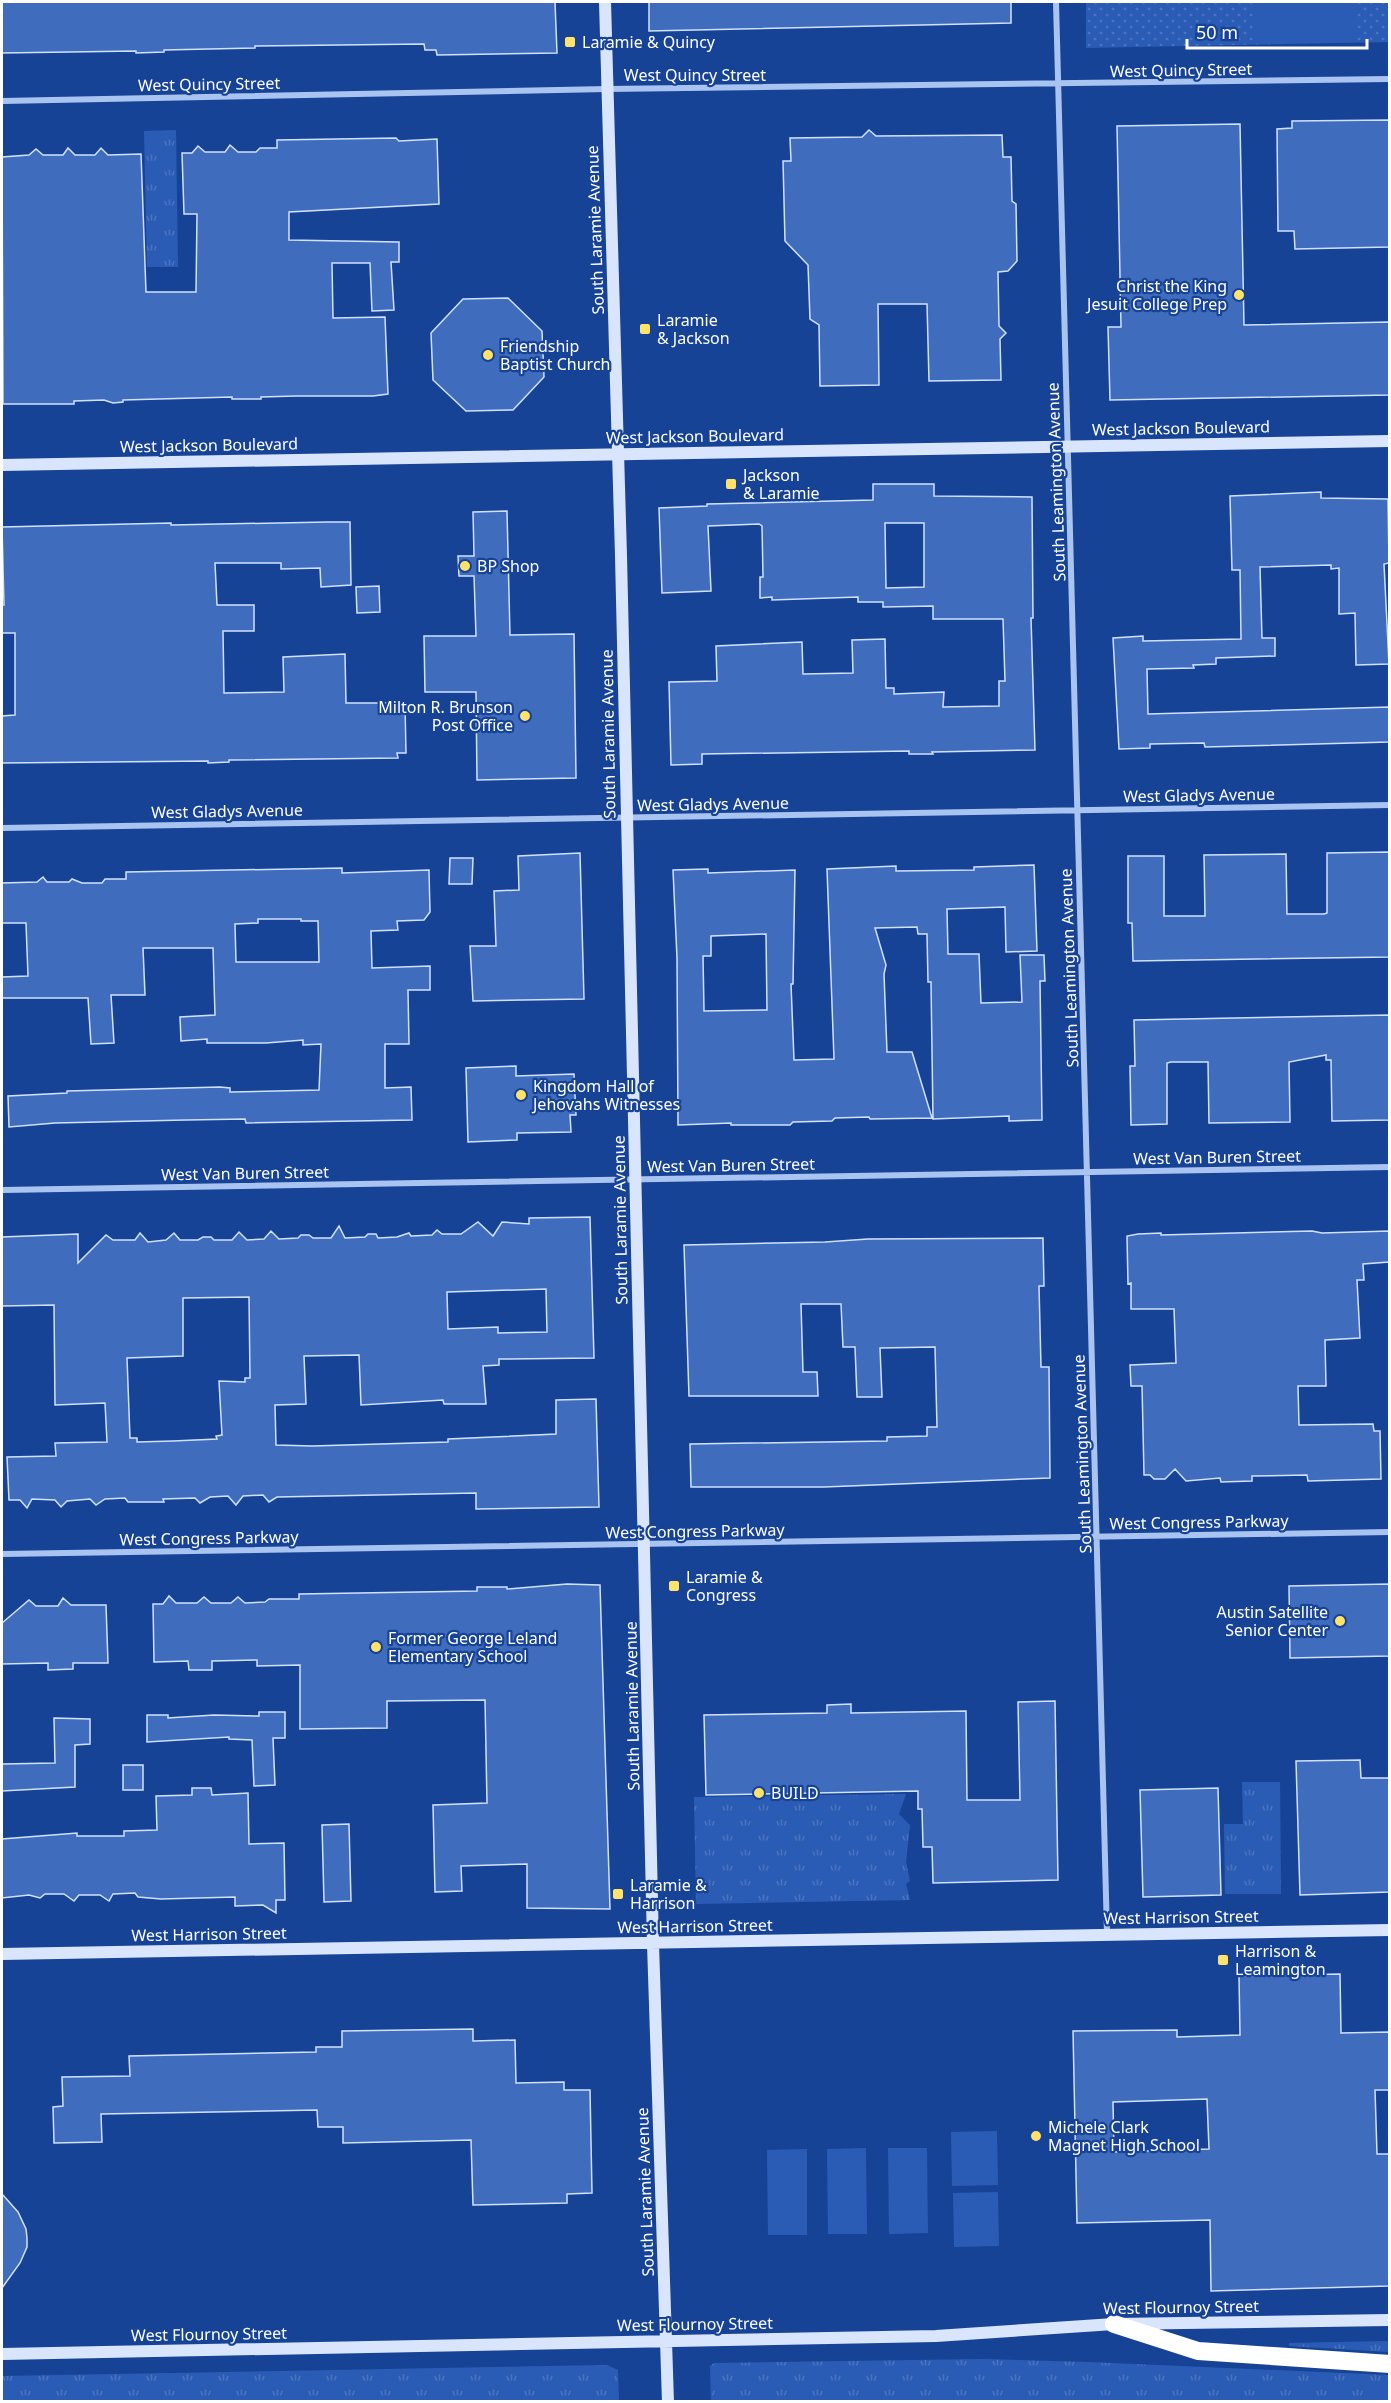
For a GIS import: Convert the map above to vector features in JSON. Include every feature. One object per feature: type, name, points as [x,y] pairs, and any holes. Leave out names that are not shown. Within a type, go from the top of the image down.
[{"type":"highway","points":[[1114,2324],[1198,2351],[1389,2364]]},
{"type":"street","name":"South Laramie Avenue","points":[[605,2],[636,1180],[653,1944],[668,2402]]},
{"type":"street","name":"South Leamington Avenue","points":[[1056,2],[1107,1934]]},
{"type":"street","name":"West Quincy Street","points":[[2,101],[607,89],[1389,80]]},
{"type":"street","name":"West Jackson Boulevard","points":[[2,465],[1389,441]]},
{"type":"street","name":"West Gladys Avenue","points":[[2,828],[1389,805]]},
{"type":"street","name":"West Van Buren Street","points":[[2,1190],[1389,1167]]},
{"type":"street","name":"West Congress Parkway","points":[[2,1554],[1389,1532]]},
{"type":"street","name":"West Harrison Street","points":[[2,1954],[1389,1930]]},
{"type":"street","name":"West Flournoy Street","points":[[2,2354],[936,2336],[1114,2324],[1389,2320]]},
{"type":"green space","points":[[1086,2],[1389,2],[1389,42],[1086,48]]},
{"type":"green space","points":[[1254,2],[1356,2],[1357,40],[1254,42]]},
{"type":"green space","points":[[176,130],[178,267],[147,267],[144,131]]},
{"type":"green space","points":[[1242,1782],[1280,1782],[1281,1894],[1225,1894],[1224,1824],[1243,1824]]},
{"type":"green space","points":[[906,1794],[899,1814],[910,1825],[906,1862],[910,1881],[906,1884],[910,1900],[696,1904],[694,1797]]},
{"type":"green space","points":[[997,2131],[998,2185],[952,2186],[951,2132]]},
{"type":"green space","points":[[866,2148],[867,2234],[828,2234],[827,2149]]},
{"type":"green space","points":[[888,2148],[927,2148],[928,2233],[889,2234]]},
{"type":"green space","points":[[807,2149],[807,2235],[768,2235],[767,2150]]},
{"type":"green space","points":[[998,2192],[999,2246],[954,2247],[953,2193]]},
{"type":"green space","points":[[1389,2341],[1389,2352],[1289,2346],[1289,2343]]},
{"type":"green space","points":[[984,2359],[1389,2375],[1389,2401],[711,2401],[710,2366],[714,2363]]},
{"type":"green space","points":[[607,2365],[618,2370],[619,2401],[2,2401],[2,2376]]},
{"type":"building","points":[[2,2],[555,2],[557,53],[437,55],[436,50],[425,50],[424,44],[255,46],[255,48],[164,50],[164,52],[136,53],[136,51],[2,53]]},
{"type":"building","points":[[649,2],[1011,2],[1011,23],[649,31]]},
{"type":"building","points":[[1389,120],[1389,247],[1295,249],[1294,231],[1278,231],[1277,129],[1292,128],[1292,121]]},
{"type":"building","points":[[1240,124],[1244,325],[1389,322],[1389,395],[1110,400],[1108,327],[1121,327],[1117,126]]},
{"type":"building","points":[[869,130],[876,136],[1002,135],[1003,157],[1011,157],[1012,201],[1016,204],[1017,261],[1008,271],[998,272],[999,326],[1006,333],[1000,339],[1001,380],[929,381],[927,304],[878,304],[879,385],[820,386],[819,325],[810,319],[808,265],[785,241],[783,161],[791,161],[790,138],[862,137]]},
{"type":"building","points":[[396,138],[399,141],[437,139],[439,204],[289,212],[289,240],[399,242],[399,262],[391,262],[394,310],[372,311],[370,263],[332,263],[333,318],[385,317],[388,394],[261,397],[261,399],[232,399],[232,397],[123,400],[123,402],[113,403],[104,400],[74,401],[74,404],[3,404],[2,157],[29,155],[36,149],[43,155],[63,155],[68,148],[75,155],[95,155],[101,148],[108,155],[141,154],[146,292],[196,292],[197,214],[184,214],[182,153],[192,153],[198,146],[205,152],[225,152],[230,145],[238,152],[256,152],[260,148],[277,148],[277,140]]},
{"type":"building","name":"Friendship Baptist Church","points":[[508,298],[542,331],[544,377],[513,410],[466,411],[433,380],[431,333],[463,299]]},
{"type":"building","points":[[873,484],[934,484],[934,496],[1032,497],[1033,618],[1031,618],[1035,750],[932,752],[933,754],[909,754],[909,751],[702,754],[702,764],[671,765],[669,682],[717,681],[716,646],[802,642],[803,674],[853,673],[852,640],[885,639],[886,688],[894,688],[894,694],[944,692],[943,707],[999,706],[999,681],[1005,681],[1003,619],[933,619],[933,606],[883,607],[883,602],[858,602],[858,597],[772,600],[772,597],[760,598],[760,577],[763,577],[762,526],[759,524],[708,526],[711,591],[662,593],[659,508],[707,506],[707,504],[873,500]],"holes":[[[885,523],[924,523],[924,587],[886,588]]]},
{"type":"building","points":[[1321,492],[1321,498],[1388,499],[1389,563],[1384,564],[1389,664],[1356,665],[1355,613],[1339,614],[1339,568],[1331,569],[1331,565],[1260,567],[1262,638],[1275,638],[1275,656],[1216,658],[1216,664],[1193,665],[1194,668],[1147,669],[1148,714],[1389,707],[1389,742],[1205,747],[1204,743],[1150,744],[1150,748],[1119,749],[1113,638],[1143,636],[1143,641],[1241,639],[1240,570],[1232,570],[1230,496]]},
{"type":"building","name":"Milton R. Brunson Post Office","points":[[507,511],[510,635],[574,634],[576,778],[477,780],[476,692],[425,692],[424,636],[476,636],[474,576],[459,576],[458,556],[474,556],[473,512]]},
{"type":"building","points":[[350,522],[351,585],[321,587],[320,568],[281,569],[281,563],[215,563],[217,605],[254,605],[254,631],[223,631],[224,693],[284,692],[283,657],[345,654],[346,703],[405,703],[406,753],[397,753],[398,758],[229,760],[229,762],[208,763],[208,761],[2,763],[2,716],[15,715],[15,633],[2,633],[2,605],[4,605],[2,527]]},
{"type":"building","points":[[379,586],[380,612],[357,613],[356,587]]},
{"type":"building","points":[[1389,852],[1389,957],[1133,961],[1132,923],[1128,923],[1128,856],[1164,856],[1164,916],[1205,916],[1204,855],[1286,854],[1287,914],[1324,914],[1327,913],[1327,853]]},
{"type":"building","points":[[580,853],[584,999],[473,1001],[470,946],[496,946],[494,891],[519,890],[518,856]]},
{"type":"building","points":[[450,858],[473,858],[472,884],[449,884]]},
{"type":"building","points":[[1034,865],[1037,951],[1006,952],[1005,907],[947,909],[948,954],[979,954],[981,1003],[1022,1002],[1020,955],[1044,955],[1045,981],[1040,981],[1042,1120],[1009,1121],[1009,1116],[933,1119],[931,982],[928,982],[927,934],[918,934],[917,927],[875,928],[886,965],[884,974],[887,1052],[912,1052],[932,1118],[835,1118],[832,1121],[793,1122],[790,1125],[731,1125],[731,1123],[678,1125],[677,958],[673,870],[708,869],[708,873],[795,870],[793,984],[791,984],[794,1060],[834,1059],[827,869],[896,866],[896,871],[974,870],[974,867]],"holes":[[[766,934],[767,1010],[704,1011],[703,956],[711,956],[711,936]]]},
{"type":"building","points":[[342,868],[342,873],[429,870],[430,912],[424,920],[397,921],[398,930],[371,931],[372,968],[430,966],[430,990],[408,990],[409,1044],[385,1044],[385,1088],[411,1087],[412,1120],[246,1123],[245,1119],[186,1120],[55,1123],[9,1127],[8,1096],[67,1093],[67,1091],[220,1087],[230,1088],[230,1092],[319,1090],[321,1044],[303,1045],[303,1040],[266,1043],[207,1043],[207,1039],[181,1041],[180,1017],[215,1015],[213,948],[143,948],[145,995],[111,995],[114,1043],[91,1044],[88,998],[2,998],[2,977],[28,976],[26,923],[2,923],[2,883],[37,882],[43,877],[47,882],[69,882],[72,879],[82,883],[102,883],[105,879],[126,879],[126,872]],"holes":[[[258,919],[301,919],[301,921],[318,921],[319,962],[236,962],[235,924],[258,923]]]},
{"type":"building","points":[[1389,1015],[1389,1120],[1332,1121],[1331,1060],[1326,1060],[1326,1055],[1289,1062],[1290,1122],[1209,1123],[1208,1062],[1171,1062],[1167,1063],[1167,1124],[1131,1125],[1130,1066],[1135,1066],[1134,1020]]},
{"type":"building","name":"Kingdom Hall of Jehovahs Witnesses","points":[[516,1066],[516,1076],[574,1074],[576,1115],[570,1115],[571,1132],[517,1133],[517,1140],[468,1142],[466,1068]]},
{"type":"building","points":[[590,1217],[594,1358],[499,1359],[499,1365],[483,1366],[486,1404],[444,1404],[443,1400],[361,1405],[359,1355],[304,1356],[306,1404],[275,1405],[276,1445],[448,1442],[448,1439],[556,1434],[556,1400],[596,1399],[599,1507],[476,1509],[476,1493],[277,1497],[269,1502],[263,1495],[243,1496],[236,1505],[228,1496],[210,1497],[200,1503],[195,1498],[163,1499],[164,1502],[128,1502],[125,1498],[105,1499],[96,1505],[90,1499],[67,1501],[61,1507],[55,1500],[32,1499],[27,1508],[20,1500],[9,1500],[7,1457],[56,1456],[55,1443],[107,1442],[105,1403],[55,1405],[54,1305],[2,1306],[2,1237],[78,1234],[78,1263],[106,1235],[113,1240],[135,1240],[140,1233],[148,1242],[166,1240],[174,1233],[180,1240],[211,1237],[214,1240],[232,1240],[239,1232],[247,1240],[264,1239],[271,1231],[279,1239],[298,1238],[301,1235],[331,1238],[339,1226],[345,1238],[376,1234],[378,1238],[397,1237],[409,1233],[411,1236],[432,1235],[437,1230],[442,1234],[461,1234],[478,1222],[493,1236],[502,1222],[529,1224],[529,1218]],"holes":[[[546,1289],[547,1332],[498,1333],[498,1327],[448,1329],[447,1292]],[[249,1297],[250,1378],[245,1378],[245,1382],[219,1381],[222,1435],[216,1436],[217,1439],[173,1441],[137,1442],[137,1438],[130,1438],[127,1358],[183,1356],[183,1298]]]},
{"type":"building","points":[[1312,1231],[1322,1233],[1389,1231],[1389,1262],[1363,1264],[1364,1280],[1357,1280],[1360,1338],[1325,1340],[1326,1386],[1298,1386],[1299,1425],[1373,1424],[1374,1431],[1380,1431],[1381,1479],[1308,1481],[1307,1475],[1252,1476],[1252,1481],[1221,1482],[1220,1478],[1186,1481],[1175,1469],[1165,1479],[1154,1479],[1150,1475],[1144,1475],[1142,1386],[1131,1386],[1130,1365],[1176,1363],[1174,1309],[1131,1309],[1127,1236],[1161,1233],[1161,1235]]},
{"type":"building","points":[[1043,1238],[1044,1286],[1039,1286],[1041,1367],[1049,1367],[1050,1478],[824,1487],[691,1487],[690,1444],[887,1441],[887,1437],[927,1436],[927,1427],[937,1427],[935,1347],[880,1348],[882,1397],[857,1397],[855,1347],[843,1347],[841,1304],[801,1304],[803,1372],[817,1372],[818,1396],[689,1396],[684,1245],[868,1239]]},
{"type":"building","points":[[567,1584],[600,1585],[610,1909],[527,1908],[527,1864],[461,1866],[462,1891],[435,1892],[433,1805],[487,1803],[485,1700],[387,1701],[387,1728],[300,1729],[300,1665],[257,1666],[257,1660],[212,1661],[212,1670],[189,1670],[188,1661],[154,1662],[153,1604],[163,1604],[169,1596],[176,1603],[197,1603],[204,1597],[211,1603],[231,1603],[238,1597],[245,1603],[265,1602],[269,1599],[299,1599],[299,1594],[477,1591],[477,1587],[507,1587],[507,1589]]},
{"type":"building","name":"Austin Satellite Senior Center","points":[[1389,1584],[1389,1656],[1290,1658],[1289,1586]]},
{"type":"building","points":[[63,1598],[71,1605],[106,1605],[108,1663],[73,1663],[73,1669],[48,1670],[48,1663],[2,1664],[2,1623],[29,1600],[36,1606],[58,1606]]},
{"type":"building","name":"BUILD","points":[[1055,1701],[1058,1880],[933,1883],[932,1847],[923,1847],[922,1809],[918,1809],[918,1791],[706,1795],[704,1715],[827,1713],[827,1705],[851,1704],[851,1713],[966,1711],[967,1800],[1020,1800],[1018,1702]]},
{"type":"building","points":[[259,1712],[285,1712],[285,1738],[273,1738],[275,1785],[254,1786],[252,1740],[229,1739],[229,1737],[147,1742],[147,1715],[168,1715],[168,1718],[214,1715],[259,1716]]},
{"type":"building","points":[[54,1718],[90,1719],[90,1744],[75,1745],[75,1787],[2,1791],[2,1764],[55,1763]]},
{"type":"building","points":[[1360,1760],[1361,1778],[1389,1778],[1389,1892],[1300,1895],[1296,1761]]},
{"type":"building","points":[[123,1765],[143,1765],[143,1790],[123,1790]]},
{"type":"building","points":[[192,1788],[211,1788],[212,1795],[248,1793],[249,1844],[284,1843],[285,1900],[276,1900],[276,1913],[263,1905],[235,1906],[235,1897],[161,1899],[138,1897],[135,1893],[113,1894],[109,1901],[100,1895],[79,1895],[74,1901],[64,1894],[45,1894],[40,1898],[29,1895],[2,1898],[2,1839],[77,1833],[77,1836],[124,1836],[124,1831],[157,1830],[156,1796],[192,1795]]},
{"type":"building","points":[[1218,1788],[1221,1895],[1143,1897],[1140,1790]]},
{"type":"building","points":[[349,1824],[351,1901],[324,1902],[322,1825]]},
{"type":"building","points":[[1340,1974],[1341,2033],[1389,2032],[1389,2090],[1375,2090],[1377,2154],[1389,2154],[1389,2286],[1211,2291],[1210,2220],[1077,2223],[1073,2031],[1177,2030],[1177,2037],[1240,2035],[1239,1976]],"holes":[[[1207,2099],[1209,2149],[1114,2152],[1113,2102]]]},
{"type":"building","points":[[473,2029],[473,2041],[515,2040],[516,2083],[564,2082],[564,2090],[590,2090],[592,2193],[567,2194],[567,2203],[473,2205],[471,2140],[343,2143],[343,2127],[318,2127],[317,2110],[101,2114],[102,2142],[54,2143],[53,2107],[63,2106],[62,2077],[130,2076],[129,2056],[316,2052],[316,2047],[342,2047],[342,2031]]},
{"type":"building","points":[[2,2194],[18,2212],[26,2229],[27,2247],[20,2263],[2,2288]]},
{"type":"place","name":"Laramie & Quincy","points":[[570,42]]},
{"type":"place","name":"Christ the King Jesuit College Prep","points":[[1239,295]]},
{"type":"place","name":"Laramie & Jackson","points":[[645,329]]},
{"type":"place","name":"Friendship Baptist Church","points":[[488,355]]},
{"type":"place","name":"Jackson & Laramie","points":[[731,484]]},
{"type":"place","name":"BP Shop","points":[[465,566]]},
{"type":"place","name":"Milton R. Brunson Post Office","points":[[525,716]]},
{"type":"place","name":"Kingdom Hall of Jehovahs Witnesses","points":[[521,1095]]},
{"type":"place","name":"Laramie & Congress","points":[[674,1586]]},
{"type":"place","name":"Austin Satellite Senior Center","points":[[1340,1621]]},
{"type":"place","name":"Former George Leland Elementary School","points":[[376,1647]]},
{"type":"place","name":"BUILD","points":[[759,1793]]},
{"type":"place","name":"Laramie & Harrison","points":[[618,1894]]},
{"type":"place","name":"Harrison & Leamington","points":[[1223,1960]]},
{"type":"place","name":"Michele Clark Magnet High School","points":[[1036,2136]]}]
